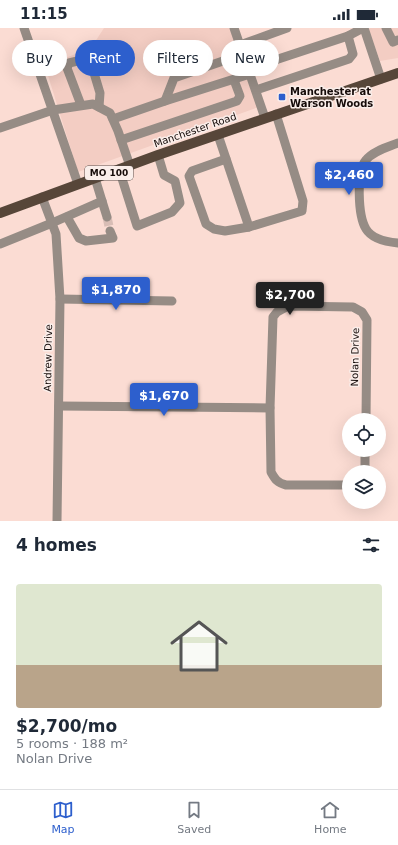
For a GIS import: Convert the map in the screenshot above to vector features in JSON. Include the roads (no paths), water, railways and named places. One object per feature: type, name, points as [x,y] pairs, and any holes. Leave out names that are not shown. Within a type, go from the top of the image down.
[{"type":"main road","name":"Manchester Road","points":[[0,213],[276,114],[398,73]]},
{"type":"street","points":[[24,28],[78,184]]},
{"type":"street","points":[[234,28],[238,40]]},
{"type":"street","points":[[254,40],[287,28]]},
{"type":"street","points":[[279,61],[348,36],[363,28],[381,79]]},
{"type":"street","points":[[386,28],[393,42],[398,40]]},
{"type":"street","points":[[256,90],[349,59],[353,54],[348,36]]},
{"type":"street","points":[[81,105],[66,68],[69,64],[86,59],[91,63],[100,93],[99,107]]},
{"type":"street","points":[[165,101],[174,78],[221,62]]},
{"type":"street","points":[[113,119],[234,80],[242,76]]},
{"type":"street","points":[[251,76],[265,118]]},
{"type":"street","points":[[121,140],[237,101],[240,96],[234,80]]},
{"type":"street","points":[[0,128],[52,110],[93,104],[110,113],[118,130],[130,166]]},
{"type":"street","points":[[226,159],[192,171],[189,176],[206,224],[214,230],[225,231],[249,227],[302,211],[303,201],[276,114]]},
{"type":"street","points":[[218,135],[249,227]]},
{"type":"street","points":[[398,143],[375,153],[366,160],[361,170],[360,179],[361,218],[366,230],[378,239],[398,243]]},
{"type":"street","points":[[118,170],[138,226],[172,212],[180,203],[175,181],[164,175],[158,156]]},
{"type":"street","points":[[95,178],[106,217]]},
{"type":"street","name":"Andrew Drive","points":[[42,197],[56,234],[58,252],[60,299],[57,521]]},
{"type":"street","points":[[0,244],[102,201]]},
{"type":"street","points":[[67,217],[79,238],[86,241],[112,234]]},
{"type":"street","points":[[60,299],[172,301]]},
{"type":"street","name":"Nolan Drive","points":[[342,485],[280,484],[272,472],[270,408],[273,317],[277,312],[288,306],[353,307],[362,312],[367,320],[366,413]]},
{"type":"street","points":[[59,406],[270,408]]},
{"type":"tunnel","points":[[107,217],[110,231]]},
{"type":"place","name":"Manchester at Warson Woods","points":[[282,97]]}]
